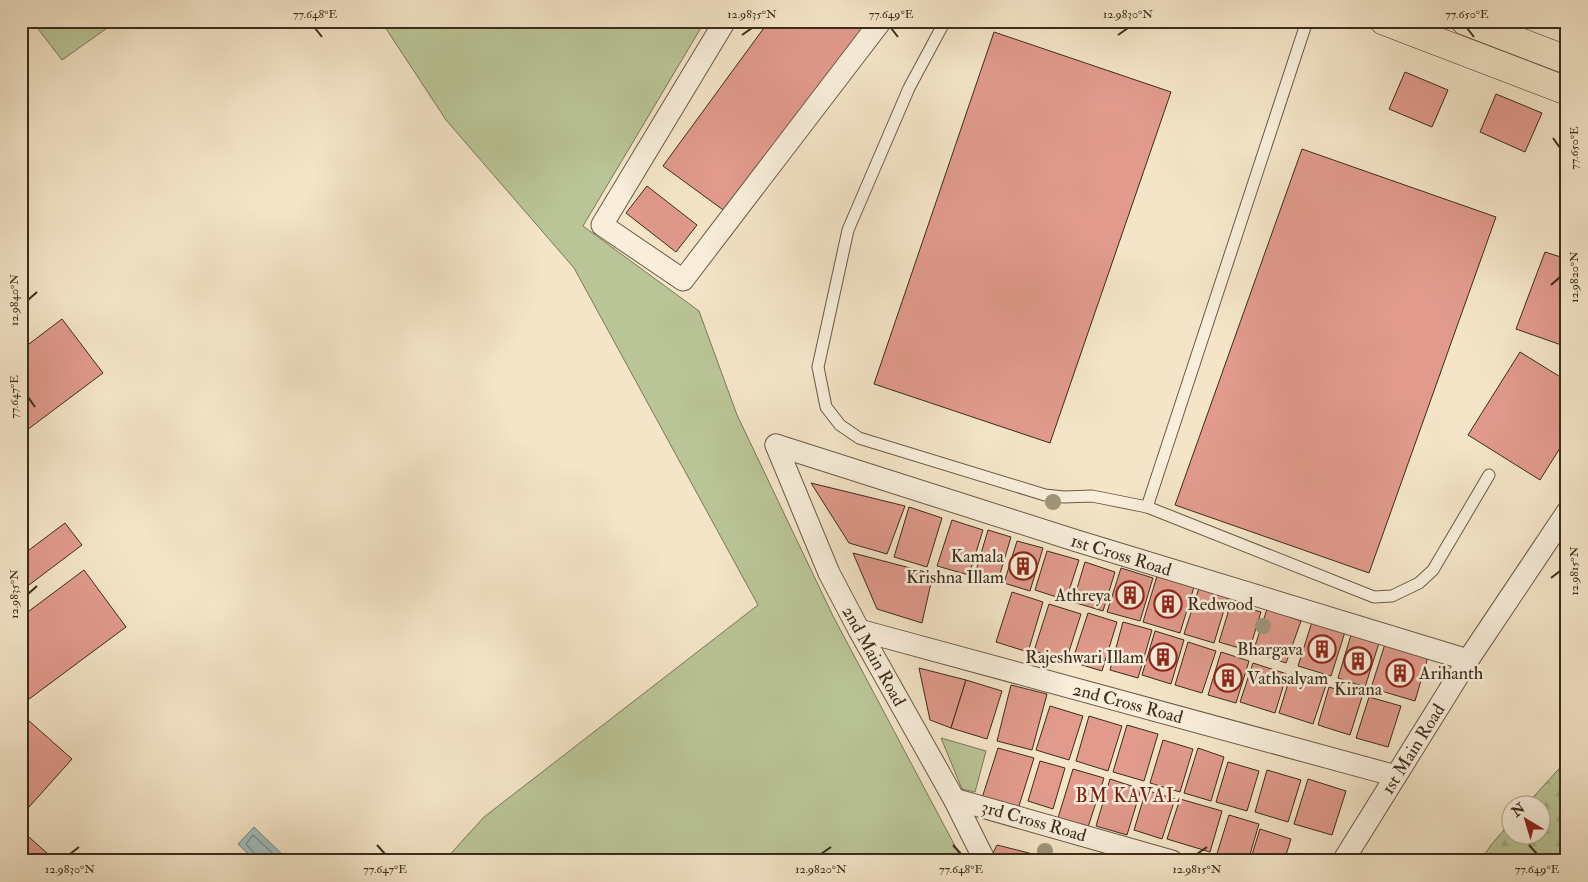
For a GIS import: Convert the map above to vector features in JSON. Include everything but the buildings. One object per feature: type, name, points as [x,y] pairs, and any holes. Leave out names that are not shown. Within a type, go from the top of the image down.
[{"type":"main road","points":[[1384,21],[1567,91]]},
{"type":"main road","points":[[1465,21],[1567,60]]},
{"type":"street","points":[[725,21],[602,225],[684,280],[881,21]]},
{"type":"street","name":"2nd Main Road","points":[[776,445],[829,573],[954,799],[985,861]]},
{"type":"street","name":"1st Cross Road","points":[[776,445],[1076,541],[1468,660]]},
{"type":"street","name":"1st Main Road","points":[[1342,861],[1468,660],[1567,512]]},
{"type":"street","name":"2nd Cross Road","points":[[859,630],[1396,776]]},
{"type":"street","name":"3rd Cross Road","points":[[954,799],[1172,861]]},
{"type":"lane","points":[[945,21],[909,88],[848,230],[818,366],[826,406],[840,425],[859,438],[1045,495],[1064,497],[1092,496],[1147,507],[1374,596],[1392,596],[1420,583],[1433,570],[1489,475]]},
{"type":"lane","points":[[1147,507],[1307,21]]},
{"type":"green space","points":[[32,21],[117,21],[62,60]]},
{"type":"green space","points":[[381,21],[705,21],[583,226],[699,311],[737,415],[833,616],[963,861],[444,861],[484,817],[758,605],[574,268],[446,120]]},
{"type":"green space","points":[[941,738],[986,751],[975,792],[962,789]]},
{"type":"green space","points":[[1567,760],[1567,861],[1480,861],[1500,835],[1500,844],[1550,844],[1550,794],[1536,794]]},
{"type":"water","points":[[254,827],[287,861],[256,861],[238,844]]},
{"type":"place","name":"Kamala Krishna Illam","points":[[1023,566]]},
{"type":"place","name":"Athreya","points":[[1130,595]]},
{"type":"place","name":"Redwood","points":[[1168,604]]},
{"type":"place","name":"Bhargava","points":[[1322,649]]},
{"type":"place","name":"Rajeshwari Illam","points":[[1163,657]]},
{"type":"place","name":"Kirana","points":[[1358,661]]},
{"type":"place","name":"Arihanth","points":[[1400,673]]},
{"type":"place","name":"Vathsalyam","points":[[1228,678]]},
{"type":"district","name":"BM KAVAL","points":[[1128,795]]}]
